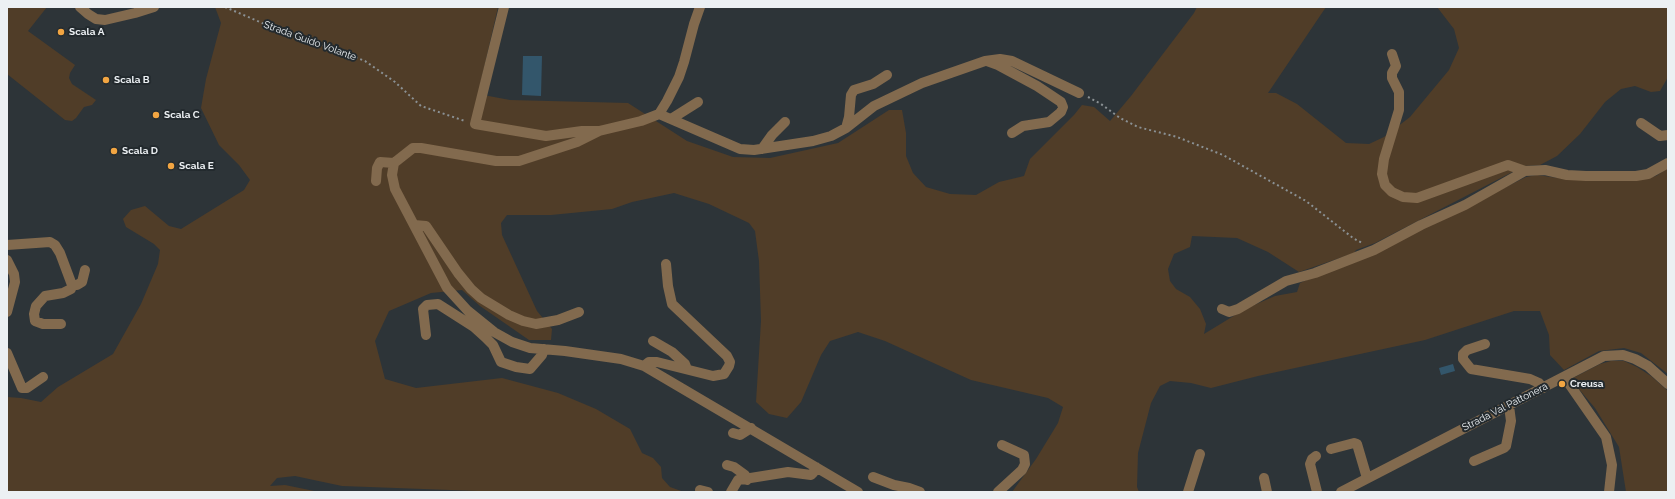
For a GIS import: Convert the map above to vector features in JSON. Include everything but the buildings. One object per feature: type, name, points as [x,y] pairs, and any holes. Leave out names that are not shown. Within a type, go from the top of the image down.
[{"type":"street","points":[[80,7],[96,19],[105,20],[135,14],[154,7]]},
{"type":"street","points":[[504,7],[475,124],[546,136],[582,131],[599,131]]},
{"type":"street","points":[[700,7],[679,77],[659,114],[640,121],[599,131],[577,142],[519,161],[510,162],[485,160],[421,148],[413,148],[394,163],[392,175],[393,183],[448,288],[468,311],[494,332],[512,342],[530,348],[621,359],[644,366],[858,492]]},
{"type":"street","points":[[1392,54],[1396,66],[1392,73],[1392,78],[1399,92],[1399,110],[1384,159],[1382,174],[1385,185],[1392,192],[1403,197],[1416,198],[1508,166],[1525,171],[1545,170],[1567,175],[1636,176],[1648,174],[1668,163]]},
{"type":"street","points":[[659,114],[716,140],[740,149],[762,150],[832,136],[846,128],[880,102],[922,83],[986,61],[1000,58],[1012,61],[1079,93]]},
{"type":"street","points":[[986,61],[998,65],[1037,86],[1060,102],[1062,107],[1061,112],[1049,122],[1023,126],[1012,133]]},
{"type":"street","points":[[846,128],[849,117],[851,95],[854,90],[873,84],[887,75]]},
{"type":"street","points":[[671,119],[698,102]]},
{"type":"street","points":[[762,150],[772,135],[785,122]]},
{"type":"street","points":[[1641,123],[1660,136],[1668,135]]},
{"type":"street","points":[[376,181],[377,168],[380,162],[394,163]]},
{"type":"street","points":[[1222,309],[1228,312],[1238,309],[1286,281],[1315,273],[1374,250],[1420,225],[1465,204],[1525,171]]},
{"type":"street","points":[[414,225],[426,226],[458,273],[471,289],[481,298],[509,315],[523,321],[536,324],[558,320],[579,312]]},
{"type":"street","points":[[7,245],[50,242],[55,245],[60,253],[72,285],[71,289],[63,293],[45,296],[36,306],[34,314],[35,321],[43,324],[61,324]]},
{"type":"street","points":[[7,260],[14,274],[15,282],[7,312]]},
{"type":"street","points":[[644,366],[653,361],[713,376],[720,376],[728,370],[730,362],[723,352],[672,304],[669,294],[666,264]]},
{"type":"street","points":[[72,285],[77,285],[82,282],[86,270]]},
{"type":"street","points":[[426,335],[423,310],[427,306],[438,304],[474,327],[485,337],[493,346],[501,362],[516,367],[530,369],[542,355],[544,349]]},
{"type":"street","points":[[653,341],[672,352],[687,369]]},
{"type":"street","points":[[1485,344],[1467,350],[1463,354],[1463,359],[1471,369],[1530,379],[1539,383],[1543,388]]},
{"type":"street","points":[[7,353],[22,388],[28,388],[43,376]]},
{"type":"street","name":"Strada Val Pattonera","points":[[1341,492],[1356,489],[1367,478],[1564,378],[1604,356],[1623,355],[1635,359],[1648,366],[1668,384]]},
{"type":"street","points":[[1564,378],[1606,437],[1612,465],[1609,492]]},
{"type":"street","points":[[1474,461],[1506,446],[1511,421],[1509,406]]},
{"type":"street","points":[[733,433],[740,435],[751,428]]},
{"type":"street","points":[[1331,449],[1354,443],[1357,444],[1367,478]]},
{"type":"street","points":[[998,492],[1022,470],[1026,459],[1024,455],[1002,445]]},
{"type":"street","points":[[1188,492],[1200,454]]},
{"type":"street","points":[[1316,456],[1312,459],[1310,464],[1316,492]]},
{"type":"street","points":[[727,465],[734,467],[745,475],[747,480]]},
{"type":"street","points":[[731,492],[738,480],[747,480],[788,472],[811,475],[816,467]]},
{"type":"street","points":[[873,477],[894,485],[920,492]]},
{"type":"street","points":[[1264,478],[1267,492]]},
{"type":"path","name":"Strada Guido Volante","points":[[225,7],[276,29],[366,61],[395,82],[421,106],[450,117],[475,124]]},
{"type":"path","points":[[1079,93],[1101,104],[1120,118],[1138,127],[1177,137],[1223,155],[1306,201],[1353,238],[1374,250]]},
{"type":"shaded area","points":[[7,7],[47,7],[28,31],[75,65],[69,78],[72,84],[96,100],[92,105],[84,107],[72,121],[65,120],[7,74]]},
{"type":"shaded area","points":[[215,7],[498,7],[478,94],[510,100],[628,103],[687,141],[733,157],[770,158],[838,143],[889,110],[902,110],[906,133],[906,156],[913,173],[926,187],[950,194],[976,195],[999,182],[1024,176],[1030,159],[1082,105],[1094,107],[1110,121],[1131,96],[1197,7],[1326,7],[1268,93],[1276,93],[1297,104],[1346,143],[1369,144],[1384,137],[1410,117],[1449,70],[1459,48],[1454,29],[1437,7],[1668,7],[1668,77],[1660,91],[1651,92],[1635,86],[1621,89],[1605,102],[1580,134],[1557,156],[1540,165],[1524,166],[1375,243],[1356,250],[1354,253],[1299,272],[1268,252],[1237,238],[1192,236],[1190,247],[1174,254],[1168,269],[1170,281],[1176,289],[1190,297],[1200,309],[1206,324],[1204,334],[1245,309],[1275,296],[1297,292],[1300,283],[1424,228],[1526,177],[1537,175],[1558,178],[1638,180],[1656,176],[1668,168],[1668,374],[1641,353],[1624,348],[1599,351],[1564,370],[1550,355],[1549,335],[1540,311],[1514,311],[1425,340],[1258,376],[1211,388],[1191,383],[1170,381],[1160,386],[1151,403],[1138,453],[1137,487],[1139,492],[1012,492],[1036,459],[1058,423],[1063,407],[1048,398],[971,380],[885,341],[858,332],[830,341],[821,355],[801,402],[787,418],[769,414],[756,402],[761,321],[759,261],[755,231],[749,223],[709,204],[674,193],[632,202],[612,209],[551,215],[507,215],[501,223],[502,235],[537,311],[552,329],[551,340],[529,340],[480,306],[462,290],[431,293],[389,311],[375,341],[385,379],[416,388],[502,378],[558,393],[596,409],[630,429],[642,453],[653,458],[661,467],[662,478],[670,487],[684,492],[504,492],[342,486],[295,476],[277,478],[270,486],[285,485],[319,492],[7,492],[7,397],[41,402],[58,387],[113,354],[141,304],[158,264],[160,250],[154,244],[126,227],[123,219],[131,210],[145,206],[169,226],[181,229],[244,190],[250,180],[239,165],[219,145],[201,108],[206,79],[221,23]]},
{"type":"shaded area","points":[[1611,361],[1624,361],[1637,367],[1651,376],[1668,391],[1668,492],[1626,492],[1619,447],[1595,408],[1578,388],[1573,378],[1600,364]]},
{"type":"water","points":[[523,56],[542,56],[541,96],[522,95]]},
{"type":"water","points":[[1453,364],[1455,371],[1441,375],[1439,368]]},
{"type":"place","name":"Scala A","points":[[61,32]]},
{"type":"place","name":"Scala B","points":[[106,80]]},
{"type":"place","name":"Scala C","points":[[156,115]]},
{"type":"place","name":"Scala D","points":[[114,151]]},
{"type":"place","name":"Scala E","points":[[171,166]]},
{"type":"place","name":"Creusa","points":[[1562,384]]}]
